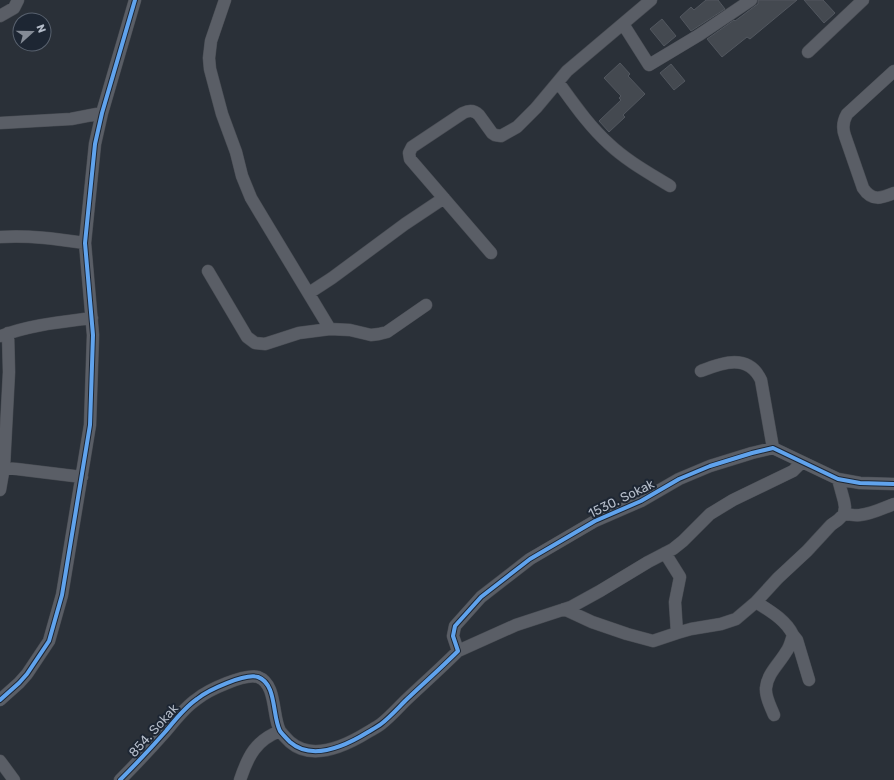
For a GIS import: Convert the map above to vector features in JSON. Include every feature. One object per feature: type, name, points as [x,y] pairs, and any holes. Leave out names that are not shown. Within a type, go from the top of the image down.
[{"type":"street","points":[[0,16],[14,8],[18,0]]},
{"type":"street","points":[[0,700],[27,674],[49,641],[62,595],[90,425],[93,335],[85,243],[95,144],[102,113],[135,0]]},
{"type":"street","points":[[225,0],[211,41],[209,58],[210,69],[222,114],[236,152],[242,176],[251,198],[330,329]]},
{"type":"street","points":[[491,253],[410,159],[409,153],[412,147],[463,113],[470,111],[476,112],[495,135],[498,136],[504,134],[517,127],[536,108],[567,71],[650,0]]},
{"type":"street","points":[[623,24],[648,65],[699,35],[751,0]]},
{"type":"street","points":[[808,52],[863,0]]},
{"type":"street","points":[[894,72],[847,114],[843,128],[844,136],[863,188],[866,192],[879,198],[894,193]]},
{"type":"street","points":[[558,82],[591,126],[608,144],[628,159],[670,186]]},
{"type":"street","points":[[0,123],[70,119],[102,113]]},
{"type":"street","points":[[309,294],[404,224],[444,198]]},
{"type":"street","points":[[0,237],[18,236],[85,243]]},
{"type":"street","points":[[208,271],[247,337],[255,343],[265,344],[299,333],[330,329],[350,330],[371,335],[383,333],[387,332],[426,305]]},
{"type":"street","points":[[0,490],[9,372],[4,335],[40,325],[92,318]]},
{"type":"street","points":[[701,371],[731,362],[746,364],[755,370],[761,380],[773,448],[838,479],[860,483],[894,484]]},
{"type":"street","name":"1530. Sokak","points":[[458,651],[453,636],[454,626],[481,597],[530,559],[595,521],[641,501],[679,479],[710,466],[773,448]]},
{"type":"street","points":[[240,780],[248,759],[254,750],[261,742],[271,735],[280,731],[294,746],[305,750],[318,752],[338,748],[362,736],[381,724],[458,651],[516,625],[571,607],[600,592],[648,562],[673,549],[710,514],[733,500],[793,471],[802,462]]},
{"type":"street","points":[[2,467],[82,477]]},
{"type":"street","points":[[564,609],[592,622],[653,641],[692,629],[721,624],[736,619],[756,602],[831,525],[844,514],[844,501],[838,479]]},
{"type":"street","points":[[844,514],[858,516],[877,511],[894,504]]},
{"type":"street","points":[[665,553],[680,577],[675,602],[677,633]]},
{"type":"street","points":[[756,602],[786,623],[790,628],[797,640],[808,680]]},
{"type":"street","points":[[774,715],[768,700],[766,688],[770,674],[786,653],[793,635]]},
{"type":"street","name":"854. Sokak","points":[[120,780],[152,747],[188,706],[198,698],[220,686],[242,678],[257,677],[264,680],[269,686],[280,731]]},
{"type":"street","points":[[0,761],[14,780]]},
{"type":"building","points":[[706,0],[718,0],[725,9],[691,31],[680,17],[691,7],[694,10]]},
{"type":"building","points":[[758,0],[797,0],[750,39],[747,37],[722,57],[707,39],[758,4]]},
{"type":"building","points":[[804,0],[823,0],[835,13],[824,23]]},
{"type":"building","points":[[662,19],[676,36],[664,46],[650,29]]},
{"type":"building","points":[[620,63],[630,74],[628,76],[645,94],[623,115],[625,117],[609,132],[599,121],[621,100],[619,98],[621,96],[604,78]]},
{"type":"building","points":[[671,64],[685,81],[674,90],[660,73]]},
{"type":"cycle path","points":[[0,700],[27,674],[49,641],[62,595],[90,425],[93,335],[85,243],[95,144],[102,113],[135,0]]},
{"type":"cycle path","points":[[120,780],[155,744],[188,706],[202,695],[227,683],[245,677],[258,677],[268,686],[280,731],[290,742],[299,748],[309,751],[319,751],[340,746],[360,737],[384,721],[458,651],[453,636],[455,626],[481,597],[530,559],[595,521],[641,501],[679,479],[710,466],[773,448],[838,479],[860,483],[894,484]]}]
